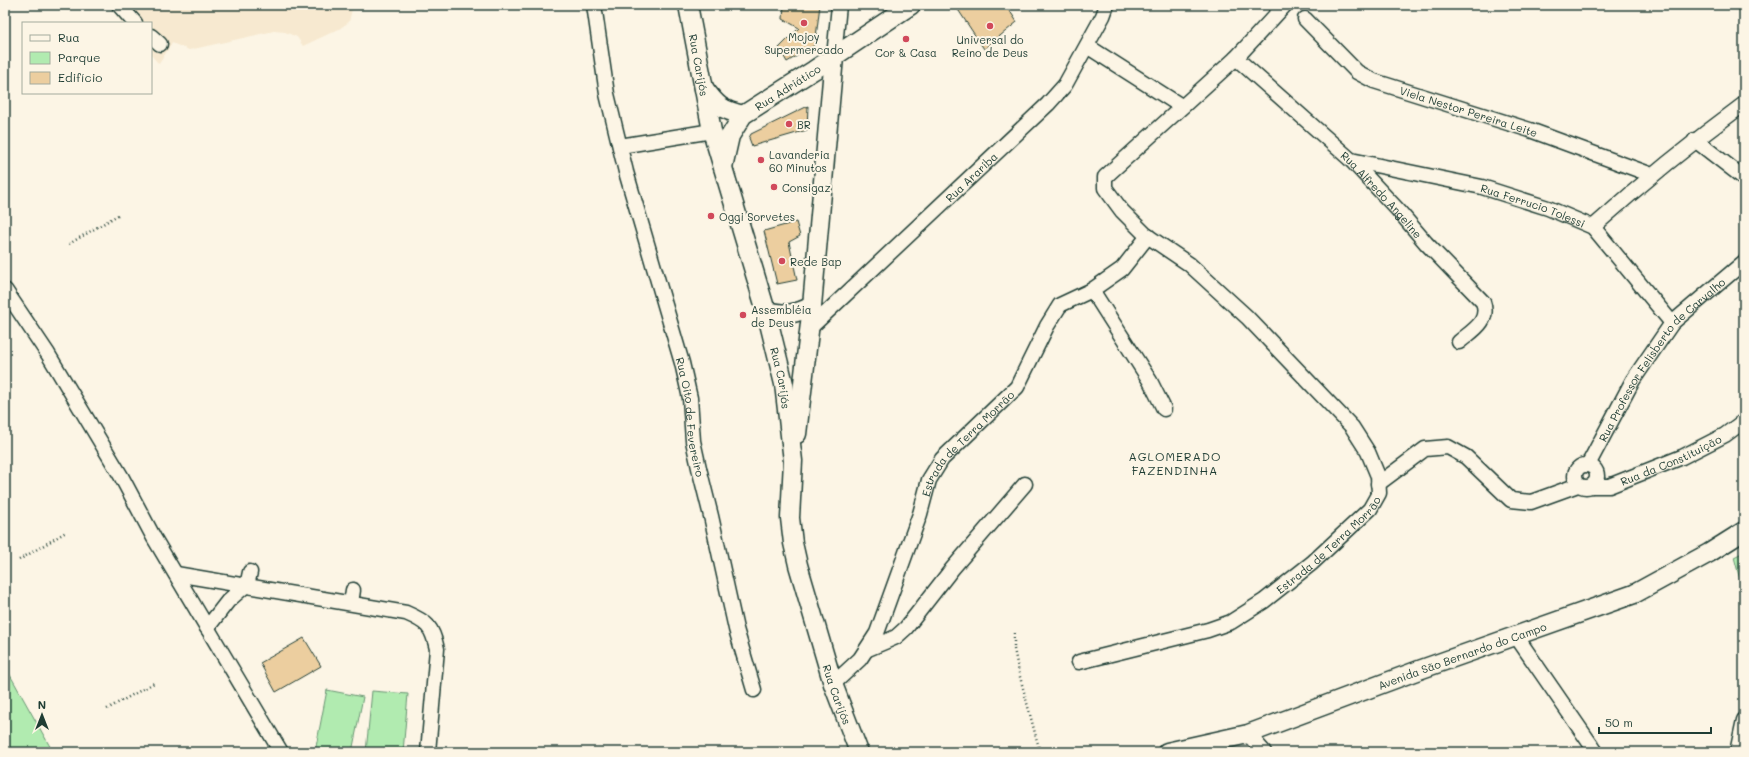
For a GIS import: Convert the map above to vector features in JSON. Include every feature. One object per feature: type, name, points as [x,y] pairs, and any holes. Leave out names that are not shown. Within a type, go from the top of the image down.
[{"type":"main road","name":"Rua Carijós","points":[[688,5],[702,85],[712,130],[766,311],[784,384],[793,461],[790,518],[793,543],[833,684],[859,752]]},
{"type":"main road","name":"Rua Adriático","points":[[723,168],[730,136],[743,115],[834,57],[911,5]]},
{"type":"main road","points":[[793,461],[810,328],[834,57]]},
{"type":"main road","name":"Rua Adriático","points":[[702,85],[721,108],[743,115]]},
{"type":"main road","points":[[766,311],[789,314],[797,313],[812,306]]},
{"type":"main road","name":"Avenida São Bernardo do Campo","points":[[1168,752],[1248,734],[1419,670],[1634,594],[1709,553],[1744,531]]},
{"type":"street","points":[[119,5],[133,22]]},
{"type":"street","name":"Rua Oito de Fevereiro","points":[[594,5],[607,94],[620,146],[682,363],[690,398],[693,441],[736,629],[754,690]]},
{"type":"street","points":[[834,57],[839,5]]},
{"type":"street","name":"Rua Arariba","points":[[810,328],[1048,104],[1065,85],[1107,5]]},
{"type":"street","points":[[1086,46],[1181,106],[1236,58],[1285,5]]},
{"type":"street","name":"Viela Nestor Pereira Leite","points":[[1304,19],[1357,72],[1374,81],[1530,130],[1652,175]]},
{"type":"street","name":"Rua Alfredo Angeline","points":[[1236,58],[1351,160],[1398,210],[1426,243],[1483,302],[1486,314],[1483,321],[1459,342]]},
{"type":"street","points":[[1593,226],[1695,140],[1744,104]]},
{"type":"street","name":"Estrada de Terra Morrão","points":[[1079,662],[1208,630],[1231,622],[1264,600],[1312,562],[1370,509],[1379,493],[1378,476],[1368,452],[1352,427],[1269,338],[1189,264],[1148,236],[1122,211],[1105,188],[1105,177],[1181,106]]},
{"type":"street","points":[[620,146],[712,130]]},
{"type":"street","points":[[1695,140],[1744,178]]},
{"type":"street","name":"Rua Ferrucio Tolessi","points":[[1351,160],[1482,187],[1548,208],[1593,226],[1672,323]]},
{"type":"street","name":"Estrada de Terra Morrão","points":[[833,684],[860,659],[868,649],[877,632],[920,514],[929,480],[942,459],[1017,387],[1047,326],[1060,306],[1092,290],[1122,269],[1148,236]]},
{"type":"street","name":"Rua Professor Felisberto de Carvalho","points":[[1588,465],[1633,380],[1672,323],[1744,262]]},
{"type":"street","points":[[5,290],[48,354],[121,476],[207,628],[281,752]]},
{"type":"street","points":[[1092,290],[1150,381],[1164,409]]},
{"type":"street","name":"Rua da Constituição","points":[[1378,484],[1425,449],[1448,447],[1466,457],[1511,500],[1531,502],[1585,485],[1609,486],[1682,457],[1724,435],[1744,421]]},
{"type":"street","points":[[1588,465],[1596,472],[1596,480],[1585,485],[1575,479],[1576,472],[1581,466],[1588,465]]},
{"type":"street","points":[[868,649],[887,642],[906,628],[952,569],[1025,484]]},
{"type":"street","points":[[207,628],[228,601],[246,586],[250,572]]},
{"type":"street","points":[[176,574],[246,586],[352,597],[406,613],[428,624],[434,634],[437,649],[428,752]]},
{"type":"street","points":[[1516,636],[1596,752]]},
{"type":"street","points":[[1737,752],[1744,720]]},
{"type":"street","points":[[1248,734],[1264,752]]},
{"type":"path","points":[[69,244],[118,215]]},
{"type":"path","points":[[19,560],[66,532]]},
{"type":"path","points":[[1014,632],[1014,649],[1019,673],[1040,752]]},
{"type":"path","points":[[107,709],[154,683]]},
{"type":"shaded area","points":[[109,5],[353,5],[349,22],[339,29],[303,46],[297,37],[285,32],[274,31],[189,50],[172,43],[159,64],[152,56],[152,22],[121,22]]},
{"type":"green space","points":[[1744,552],[1744,595],[1734,557]]},
{"type":"green space","points":[[5,666],[53,752],[5,752]]},
{"type":"green space","points":[[327,690],[363,697],[352,752],[315,752]]},
{"type":"green space","points":[[372,691],[408,694],[403,752],[366,752]]},
{"type":"building","name":"Mojoy Supermercado","points":[[784,5],[820,5],[815,45],[787,62],[779,48],[799,28],[783,19]]},
{"type":"building","name":"Universal do Reino de Deus","points":[[955,5],[1006,5],[1017,22],[984,49]]},
{"type":"building","name":"BR","points":[[808,106],[807,130],[752,146],[749,138],[751,134]]},
{"type":"building","name":"Rede Bap","points":[[796,222],[800,236],[789,242],[797,280],[777,284],[764,231]]},
{"type":"building","points":[[304,638],[321,666],[276,692],[260,663]]},
{"type":"place","name":"Mojoy Supermercado","points":[[804,23]]},
{"type":"place","name":"Universal do Reino de Deus","points":[[990,26]]},
{"type":"place","name":"Cor & Casa","points":[[906,39]]},
{"type":"place","name":"BR","points":[[789,124]]},
{"type":"place","name":"Lavanderia 60 Minutos","points":[[761,160]]},
{"type":"place","name":"Consigaz","points":[[774,187]]},
{"type":"place","name":"Oggi Sorvetes","points":[[711,216]]},
{"type":"place","name":"Rede Bap","points":[[782,261]]},
{"type":"place","name":"Assembléia de Deus","points":[[743,315]]},
{"type":"district","name":"AGLOMERADO FAZENDINHA","points":[[1175,463]]}]
